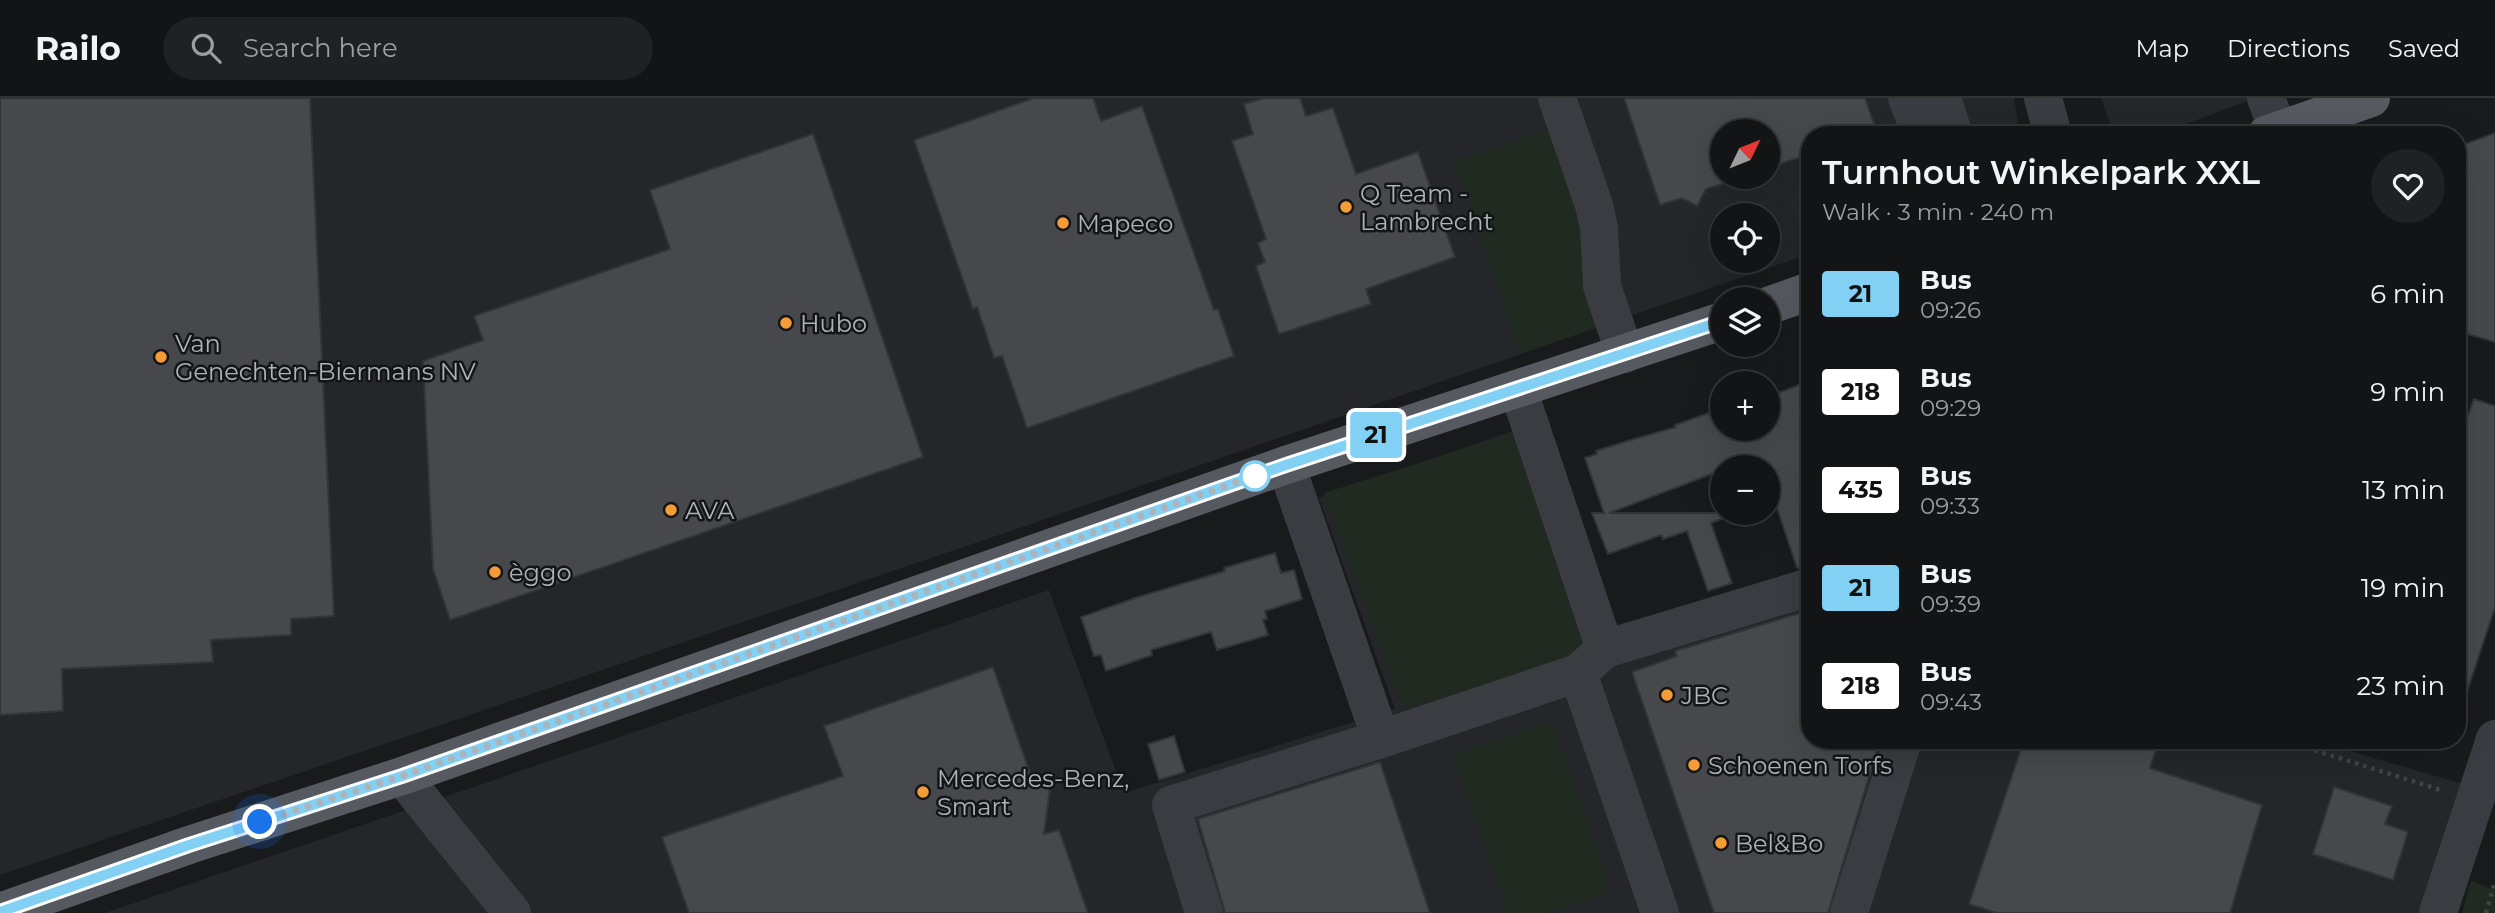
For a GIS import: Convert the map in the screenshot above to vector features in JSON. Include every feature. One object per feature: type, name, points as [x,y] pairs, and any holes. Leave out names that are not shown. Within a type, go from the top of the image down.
[{"type":"main road","points":[[2270,121],[2371,98]]},
{"type":"main road","points":[[1780,301],[1801,293]]},
{"type":"main road","points":[[0,912],[189,845],[402,776],[1286,465],[1710,325]]},
{"type":"street","points":[[1557,98],[1594,205],[1599,228],[1602,286],[1625,354]]},
{"type":"street","points":[[1893,98],[1903,126]]},
{"type":"street","points":[[1907,98],[1918,126]]},
{"type":"street","points":[[1929,98],[1938,126]]},
{"type":"street","points":[[1942,98],[1951,126]]},
{"type":"street","points":[[2043,98],[2051,126]]},
{"type":"street","points":[[1518,389],[1660,913]]},
{"type":"street","points":[[1286,465],[1381,739]]},
{"type":"street","points":[[1204,913],[1171,805],[1381,739],[1591,661],[1801,590]]},
{"type":"street","points":[[2438,913],[2495,739]]},
{"type":"street","points":[[1849,913],[1900,749]]},
{"type":"street","points":[[402,776],[512,913]]},
{"type":"path","points":[[2310,749],[2475,801]]},
{"type":"path","points":[[2486,913],[2495,882]]},
{"type":"shaded area","points":[[0,98],[2014,98],[2019,126],[1801,126],[1801,257],[1780,264],[1780,203],[1710,203],[1710,273],[1754,273],[1028,525],[0,875]]},
{"type":"shaded area","points":[[2101,98],[2255,98],[2181,126],[2111,126]]},
{"type":"shaded area","points":[[1558,126],[1607,324],[1520,354],[1454,161]]},
{"type":"shaded area","points":[[1524,427],[1595,639],[1801,572],[1801,749],[2343,749],[2463,784],[2421,913],[105,913],[1049,590],[1124,793],[1395,709],[1319,498]]},
{"type":"shaded area","points":[[1517,432],[1591,651],[1403,710],[1324,493]]},
{"type":"shaded area","points":[[1552,721],[1612,892],[1550,913],[1508,913],[1453,755]]},
{"type":"shaded area","points":[[2471,881],[2495,890],[2495,913],[2462,913]]},
{"type":"building","name":"Van Genechten-Biermans NV","points":[[0,98],[310,98],[334,616],[291,619],[291,635],[211,640],[213,662],[62,669],[63,711],[0,715]]},
{"type":"building","name":"Mapeco","points":[[1034,98],[1093,98],[1101,121],[1142,106],[1214,310],[1218,309],[1234,356],[1027,428],[1002,356],[994,358],[977,307],[973,309],[914,140]]},
{"type":"building","name":"Q Team - Lambrecht","points":[[1264,98],[1300,98],[1306,116],[1333,108],[1356,174],[1418,152],[1455,257],[1366,289],[1371,304],[1279,334],[1256,266],[1265,262],[1258,243],[1266,239],[1232,141],[1253,134],[1244,104]]},
{"type":"building","points":[[1624,98],[1865,98],[1875,126],[1801,126],[1801,157],[1780,164],[1780,119],[1710,119],[1710,188],[1706,189],[1697,206],[1682,198],[1660,205]]},
{"type":"building","points":[[2495,133],[2495,342],[2466,334],[2466,144]]},
{"type":"building","points":[[813,134],[923,457],[450,620],[433,569],[423,361],[483,340],[474,316],[670,249],[650,190]]},
{"type":"building","points":[[1801,384],[1801,567],[1797,568],[1780,517],[1780,455],[1710,455],[1710,475],[1609,513],[1710,513],[1710,525],[1732,583],[1708,591],[1687,531],[1663,539],[1661,535],[1608,554],[1592,513],[1604,513],[1585,458],[1597,454],[1596,451],[1676,427],[1675,425],[1709,413],[1710,441],[1780,441],[1780,392]]},
{"type":"building","points":[[2474,399],[2495,406],[2495,607],[2466,695],[2466,420]]},
{"type":"building","points":[[1275,553],[1281,573],[1294,570],[1302,599],[1265,611],[1267,619],[1263,620],[1268,635],[1217,650],[1211,632],[1151,650],[1152,655],[1106,671],[1101,655],[1094,656],[1081,617]]},
{"type":"building","points":[[1801,613],[1801,749],[1877,749],[1828,913],[1714,913],[1632,672],[1677,656],[1675,651]]},
{"type":"building","name":"Mercedes-Benz, Smart","points":[[993,667],[1030,773],[1045,779],[1050,788],[1044,834],[1059,830],[1088,913],[689,913],[662,837],[843,776],[824,726]]},
{"type":"building","points":[[1174,736],[1185,772],[1159,780],[1148,744]]},
{"type":"building","points":[[2021,749],[2156,749],[2150,768],[2262,805],[2230,913],[1997,913],[1969,904]]},
{"type":"building","points":[[1380,762],[1430,913],[1225,913],[1198,819]]},
{"type":"building","points":[[2334,787],[2392,806],[2385,824],[2408,832],[2393,880],[2313,854]]},
{"type":"bus line","name":"21","points":[[0,912],[189,845],[402,776],[1286,465],[1710,325]]},
{"type":"place","name":"Q Team - Lambrecht","points":[[1346,207]]},
{"type":"place","name":"Mapeco","points":[[1063,223]]},
{"type":"place","name":"Hubo","points":[[786,323]]},
{"type":"place","name":"Van Genechten-Biermans NV","points":[[161,357]]},
{"type":"place","name":"AVA","points":[[671,510]]},
{"type":"place","name":"èggo","points":[[495,572]]},
{"type":"place","name":"JBC","points":[[1667,695]]},
{"type":"place","name":"Schoenen Torfs","points":[[1694,765]]},
{"type":"place","name":"Mercedes-Benz, Smart","points":[[923,792]]},
{"type":"place","name":"Bel&Bo","points":[[1721,843]]},
{"type":"route","points":[[260,822],[402,776],[1260,474],[1255,476]]}]
